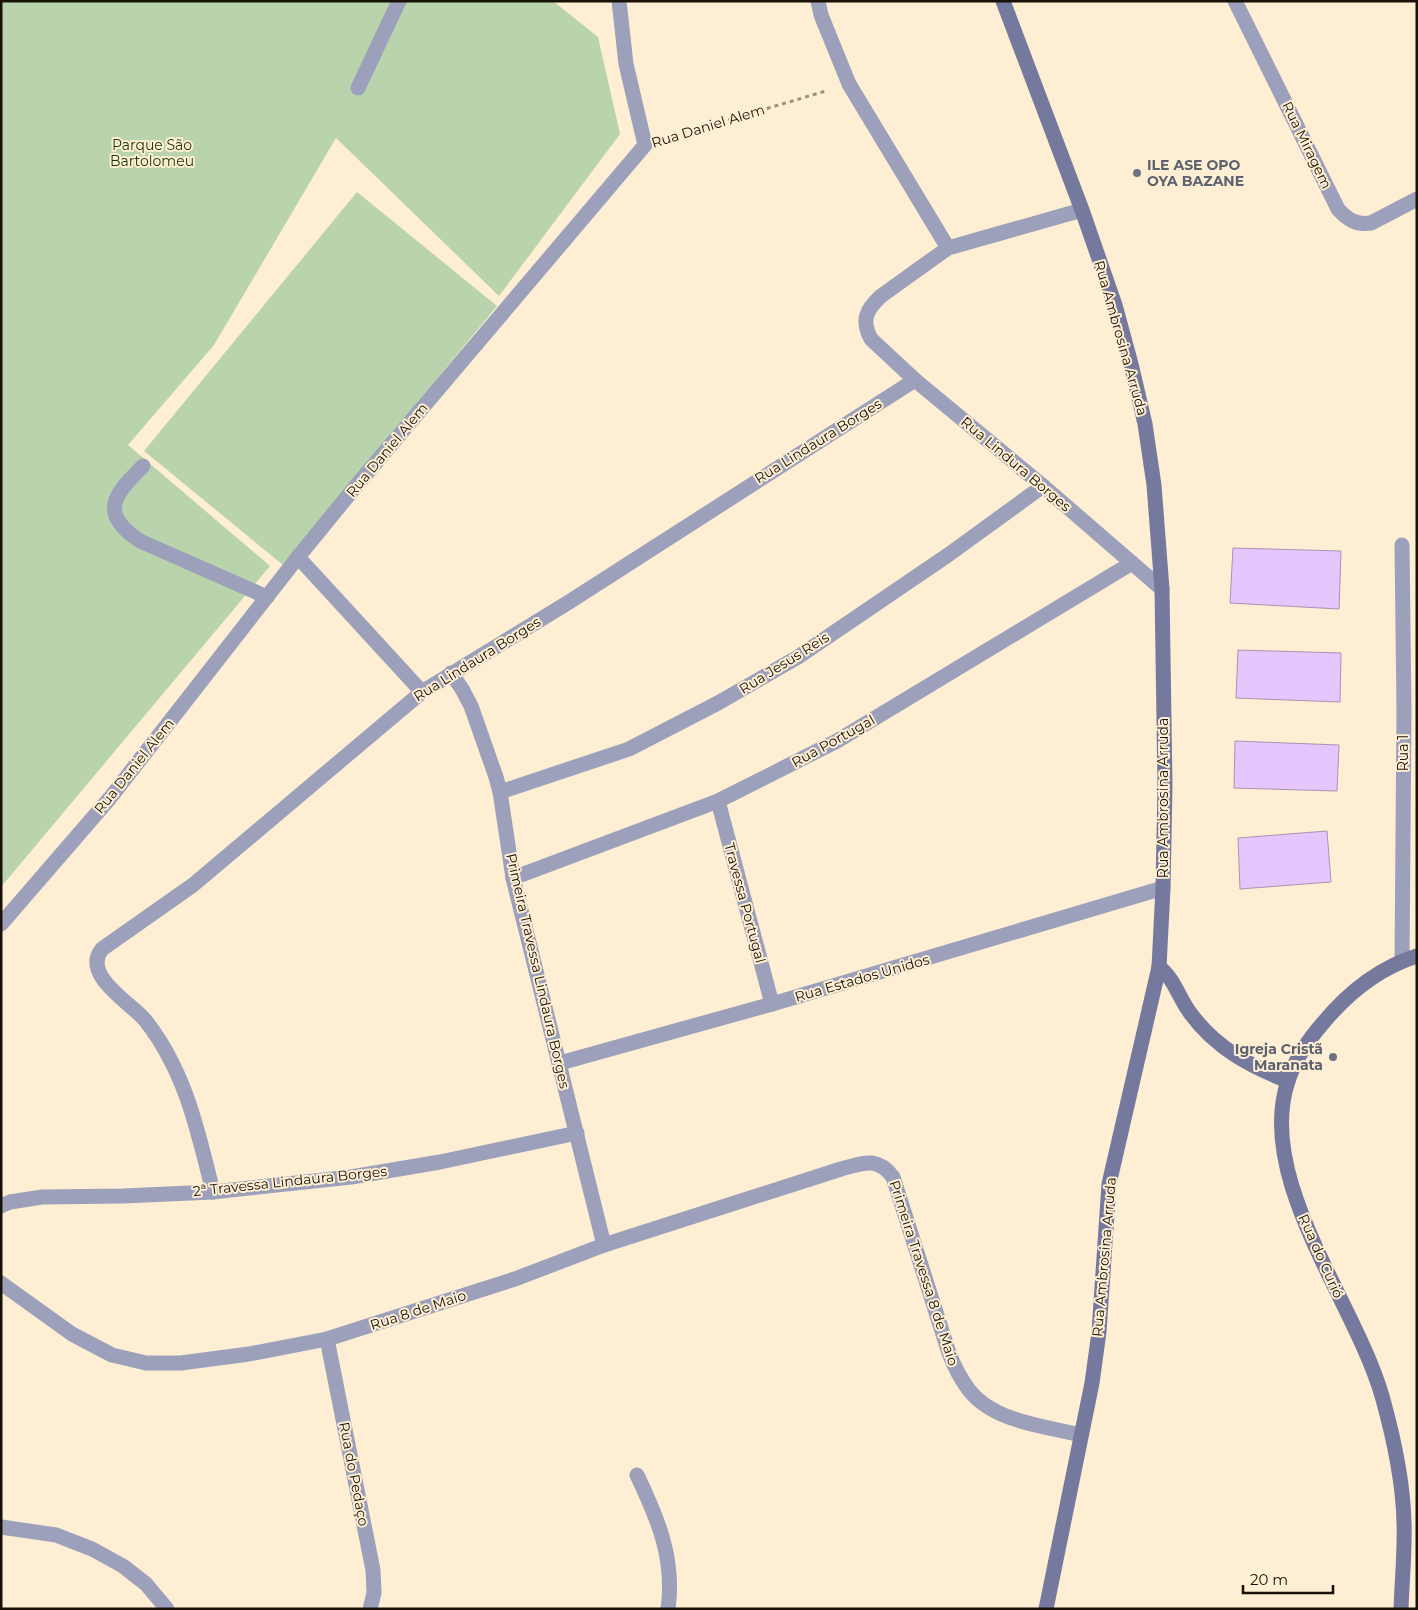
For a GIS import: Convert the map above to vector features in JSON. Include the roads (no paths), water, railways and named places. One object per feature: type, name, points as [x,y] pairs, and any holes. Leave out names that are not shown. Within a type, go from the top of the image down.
[{"type":"street","points":[[358,88],[399,1]]},
{"type":"street","name":"Rua Daniel Alem","points":[[1,924],[110,798],[298,557],[645,145],[626,64],[619,1]]},
{"type":"street","points":[[818,1],[821,15],[849,84],[948,248],[1082,210]]},
{"type":"street","name":"Rua Ambrosina Arruda","points":[[1003,1],[1082,210],[1115,305],[1145,424],[1154,485],[1162,589],[1164,786],[1163,888],[1159,967],[1109,1184],[1099,1332],[1092,1383],[1046,1609]]},
{"type":"street","name":"Rua Miragem","points":[[1235,1],[1338,209],[1346,218],[1353,222],[1371,223],[1417,199]]},
{"type":"street","name":"Rua Lindura Borges","points":[[948,248],[872,304],[865,320],[866,330],[871,339],[915,380],[1043,486],[1162,589]]},
{"type":"street","name":"Rua Lindaura Borges","points":[[213,1192],[196,1120],[171,1059],[144,1019],[110,989],[97,967],[97,955],[102,949],[194,885],[422,692],[569,602],[915,380]]},
{"type":"street","points":[[143,466],[122,487],[116,496],[115,509],[119,524],[140,541],[267,597]]},
{"type":"street","name":"Rua Jesus Reis","points":[[500,792],[629,749],[718,703],[798,657],[948,555],[1043,486]]},
{"type":"street","name":"Rua 1","points":[[1402,545],[1404,720],[1402,961]]},
{"type":"street","points":[[298,557],[422,692]]},
{"type":"street","name":"Rua Portugal","points":[[513,878],[718,802],[837,741],[1132,563]]},
{"type":"street","name":"Primeira Travessa Lindaura Borges","points":[[451,673],[471,706],[500,792],[513,878],[604,1245]]},
{"type":"street","name":"Travessa Portugal","points":[[718,802],[772,1004]]},
{"type":"street","name":"Rua Estados Unidos","points":[[560,1063],[772,1004],[1163,888]]},
{"type":"street","name":"Rua do Curió","points":[[1401,1609],[1404,1521],[1396,1454],[1381,1394],[1357,1333],[1308,1229],[1294,1193],[1284,1156],[1281,1117],[1288,1080],[1308,1040],[1335,1008],[1364,982],[1402,961],[1417,956]]},
{"type":"street","points":[[1159,967],[1173,981],[1190,1014],[1210,1036],[1234,1056],[1261,1070],[1288,1080]]},
{"type":"street","name":"2ª Travessa Lindaura Borges","points":[[1,1206],[10,1202],[42,1196],[123,1196],[213,1192],[351,1177],[440,1162],[577,1133]]},
{"type":"street","name":"Primeira Travessa 8 de Maio","points":[[841,1169],[866,1163],[877,1163],[887,1168],[894,1177],[949,1353],[959,1375],[970,1392],[989,1407],[1012,1418],[1081,1435]]},
{"type":"street","name":"Rua 8 de Maio","points":[[1,1283],[72,1334],[112,1355],[146,1363],[181,1363],[249,1354],[327,1339],[515,1279],[604,1245],[841,1169]]},
{"type":"street","name":"Rua do Pedaço","points":[[327,1339],[373,1570],[374,1593],[370,1609]]},
{"type":"street","points":[[637,1475],[664,1540],[669,1570],[668,1609]]},
{"type":"street","points":[[1,1526],[56,1535],[92,1549],[123,1566],[146,1584],[167,1609]]},
{"type":"place","name":"ILE ASE OPO OYA BAZANE","points":[[1137,173]]},
{"type":"place","name":"Igreja Cristã Maranata","points":[[1333,1057]]},
{"type":"park label","name":"Parque São Bartolomeu","points":[[152,154]]}]
